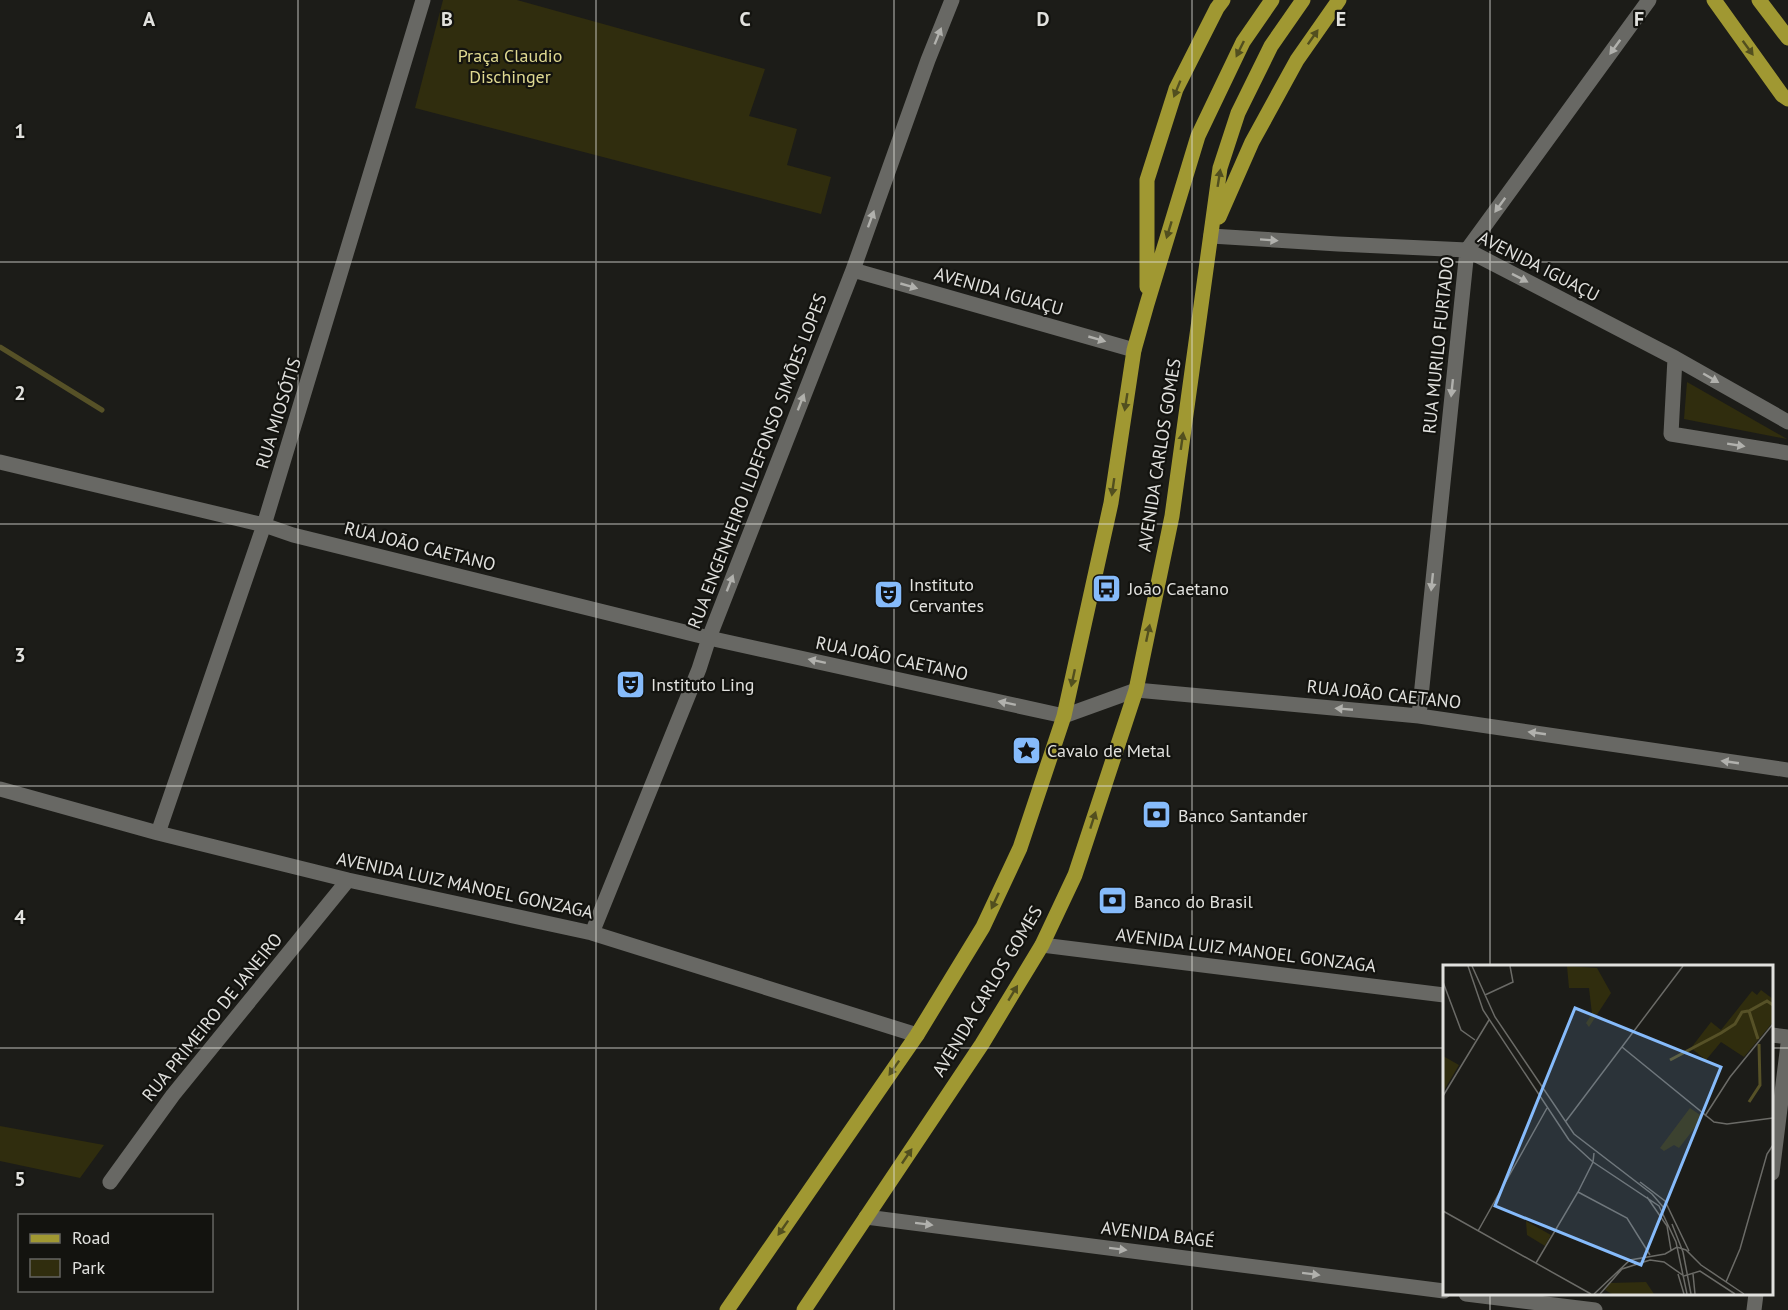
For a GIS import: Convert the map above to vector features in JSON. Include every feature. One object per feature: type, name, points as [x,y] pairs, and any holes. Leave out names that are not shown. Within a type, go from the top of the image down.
[{"type":"main road","name":"AVENIDA CARLOS GOMES","points":[[1147,304],[1147,180],[1176,89],[1222,0]]},
{"type":"main road","name":"AVENIDA CARLOS GOMES","points":[[727,1310],[917,1035],[983,927],[1020,848],[1064,716],[1111,503],[1134,350],[1147,304],[1198,136],[1243,42],[1272,0]]},
{"type":"main road","name":"AVENIDA CARLOS GOMES","points":[[804,1310],[982,1044],[1042,945],[1075,875],[1136,690],[1172,516],[1220,168],[1238,113],[1271,46],[1303,0]]},
{"type":"main road","name":"AVENIDA CARLOS GOMES","points":[[1210,236],[1258,132],[1297,60],[1339,0]]},
{"type":"main road","points":[[1714,0],[1782,95],[1788,99]]},
{"type":"main road","points":[[1759,0],[1788,38]]},
{"type":"street","name":"RUA MIOSÓTIS","points":[[158,833],[264,525],[423,0]]},
{"type":"street","name":"RUA ENGENHEIRO ILDEFONSO SIMÕES LOPES","points":[[592,933],[699,669],[709,638],[853,270],[928,60],[952,0]]},
{"type":"street","name":"RUA MURILO FURTADO","points":[[1419,716],[1467,250],[1649,0]]},
{"type":"street","name":"AVENIDA IGUAÇU","points":[[1210,236],[1467,250],[1675,358],[1788,422]]},
{"type":"street","name":"AVENIDA IGUAÇU","points":[[853,270],[1134,350]]},
{"type":"street","points":[[1675,358],[1671,434],[1788,453]]},
{"type":"street","name":"RUA JOÃO CAETANO","points":[[0,462],[264,525],[293,535],[709,638],[1064,716],[1136,690],[1419,716],[1788,770]]},
{"type":"street","name":"AVENIDA LUIZ MANOEL GONZAGA","points":[[0,789],[158,833],[348,880],[592,933],[917,1035]]},
{"type":"street","name":"RUA PRIMEIRO DE JANEIRO","points":[[110,1182],[173,1095],[348,880]]},
{"type":"street","name":"AVENIDA LUIZ MANOEL GONZAGA","points":[[1042,945],[1443,995]]},
{"type":"street","points":[[1773,1035],[1788,1037]]},
{"type":"street","points":[[1773,1165],[1788,1044]]},
{"type":"street","name":"AVENIDA BAGÉ","points":[[866,1217],[1443,1291]]},
{"type":"street","points":[[1481,1295],[1595,1310]]},
{"type":"street","points":[[1754,1310],[1756,1295]]},
{"type":"green space","name":"Praça Claudio Dischinger","points":[[443,0],[517,0],[765,69],[749,116],[797,129],[787,165],[831,177],[821,214],[415,108]]},
{"type":"green space","points":[[1687,382],[1787,439],[1684,419]]},
{"type":"green space","points":[[0,1126],[104,1145],[80,1178],[0,1161]]},
{"type":"waterway","points":[[0,347],[102,410]]},
{"type":"place","name":"João Caetano","points":[[1107,588]]},
{"type":"place","name":"Instituto Cervantes","points":[[888,594]]},
{"type":"place","name":"Instituto Ling","points":[[630,684]]},
{"type":"place","name":"Cavalo de Metal","points":[[1026,750]]},
{"type":"place","name":"Banco Santander","points":[[1157,815]]},
{"type":"place","name":"Banco do Brasil","points":[[1113,901]]}]
